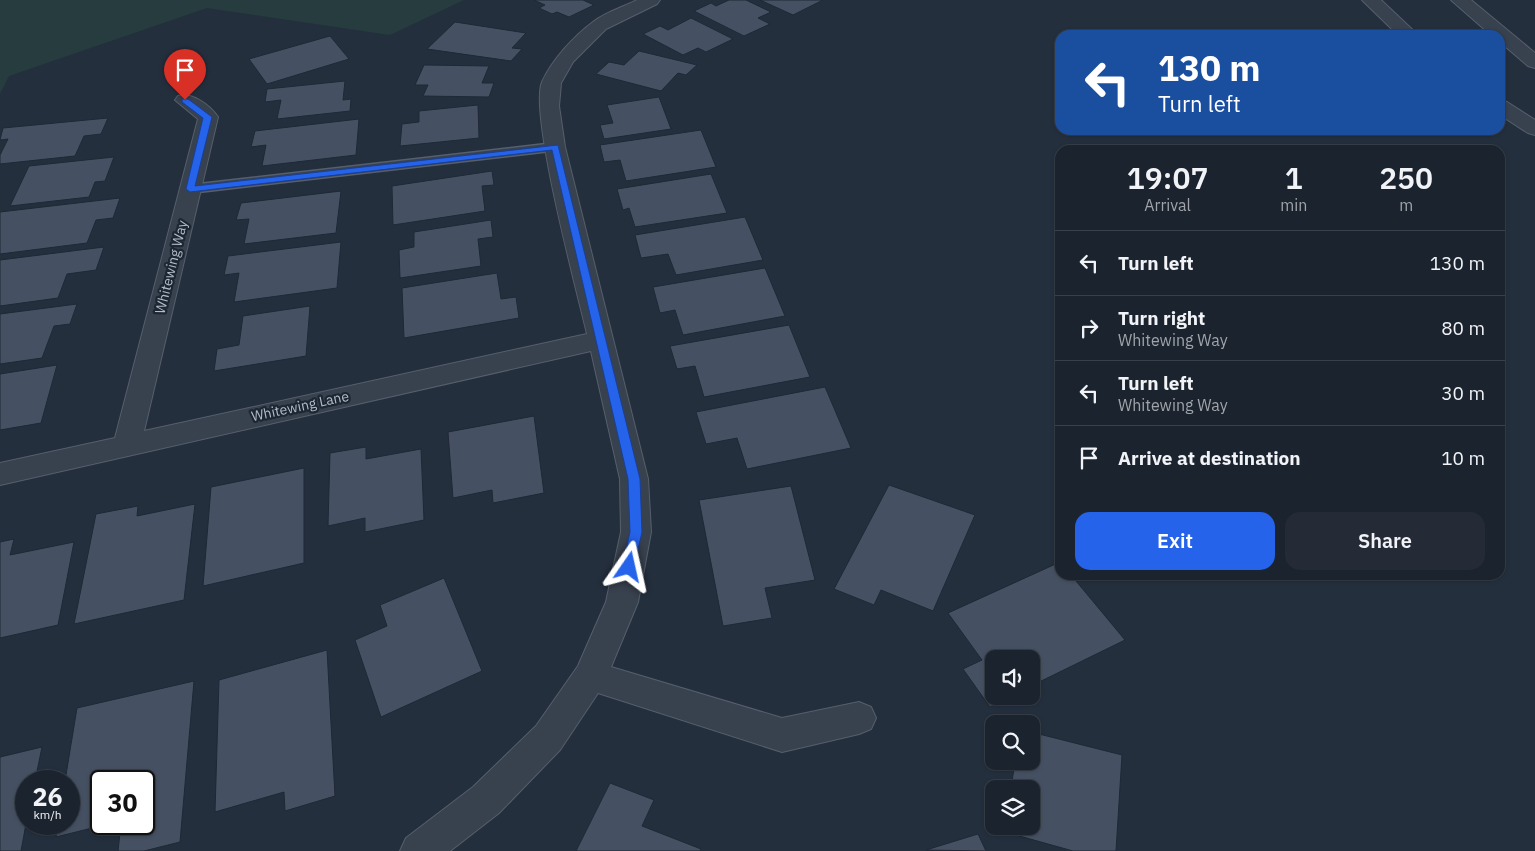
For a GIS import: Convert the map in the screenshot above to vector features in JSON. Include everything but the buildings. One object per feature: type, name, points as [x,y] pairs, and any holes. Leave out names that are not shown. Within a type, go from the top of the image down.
[{"type":"street","points":[[419,851],[486,800],[541,745],[592,676],[622,602],[636,532],[634,479],[555,147],[549,106],[550,83],[566,59],[600,25],[650,0]]},
{"type":"street","points":[[1371,0],[1404,30]]},
{"type":"street","points":[[1460,0],[1496,30]]},
{"type":"street","points":[[1505,37],[1535,62]]},
{"type":"street","name":"Whitewing Way","points":[[127,444],[208,117],[185,100]]},
{"type":"street","points":[[1505,109],[1535,129]]},
{"type":"street","name":"Whitewing Lane","points":[[0,474],[127,444],[600,340]]},
{"type":"street","points":[[592,676],[782,735],[859,718]]},
{"type":"lane","points":[[190,189],[555,147]]},
{"type":"green space","points":[[0,0],[464,0],[390,35],[207,8],[9,76],[0,94]]},
{"type":"route","points":[[185,100],[208,117],[190,189],[555,147],[634,479],[636,532],[629,567]]}]
